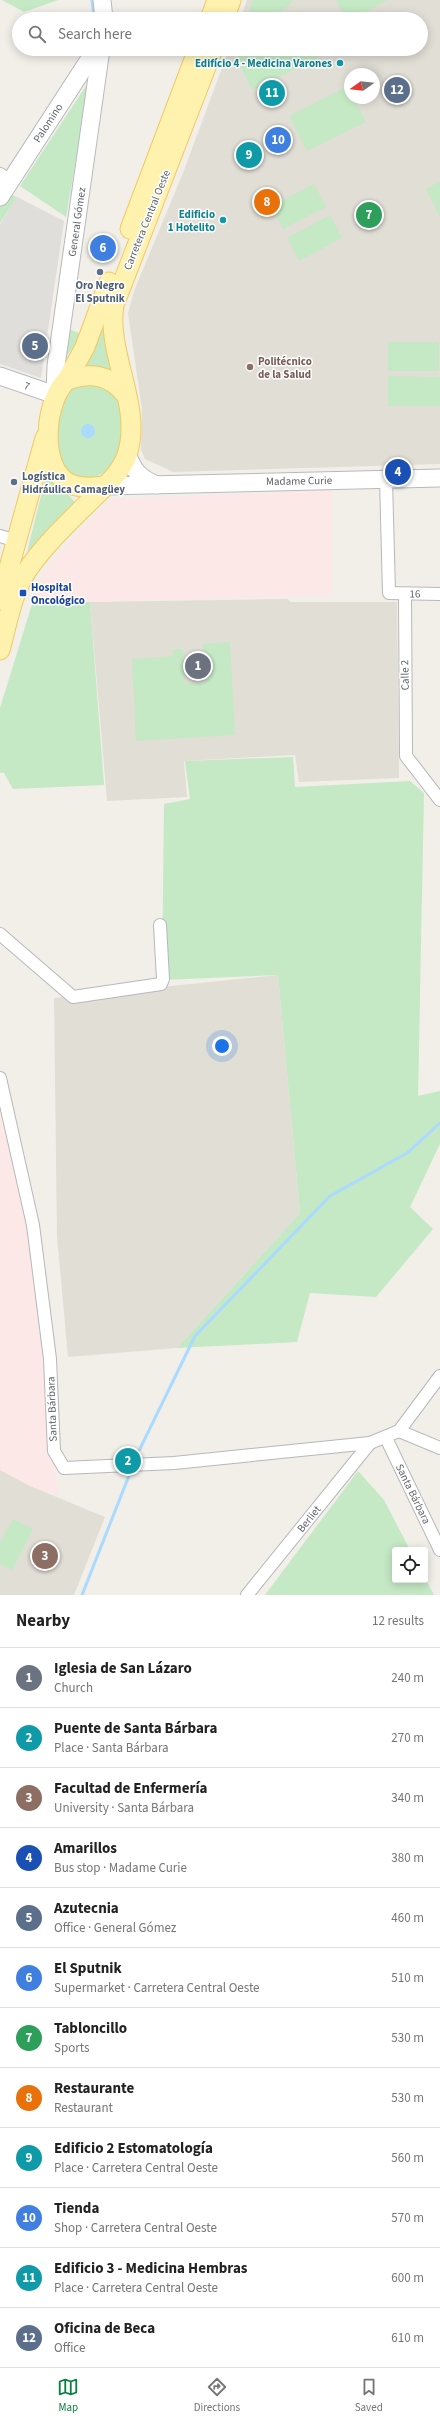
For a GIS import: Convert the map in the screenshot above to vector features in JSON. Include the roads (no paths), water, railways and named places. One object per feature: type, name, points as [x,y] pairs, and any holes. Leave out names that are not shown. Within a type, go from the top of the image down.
[{"type":"main road","points":[[213,12],[217,0]]},
{"type":"main road","points":[[227,12],[231,0]]},
{"type":"main road","name":"Palomino","points":[[0,197],[5,178],[91,56]]},
{"type":"main road","name":"General Gómez","points":[[55,395],[56,366],[100,56]]},
{"type":"main road","name":"Carretera Central Oeste","points":[[67,380],[84,347],[195,56]]},
{"type":"main road","name":"Carretera Central Oeste","points":[[126,395],[112,323],[114,305],[210,56]]},
{"type":"main road","name":"7","points":[[0,376],[55,395]]},
{"type":"main road","points":[[0,600],[8,538],[48,427],[55,395],[67,380],[79,376],[102,376],[119,387],[126,395],[130,418],[127,453],[115,475],[86,505],[26,573],[18,589],[0,650]]},
{"type":"main road","points":[[48,427],[50,454],[54,467],[86,505]]},
{"type":"main road","name":"Madame Curie","points":[[127,453],[133,467],[141,478],[157,485]]},
{"type":"main road","name":"Madame Curie","points":[[105,486],[440,478]]},
{"type":"main road","points":[[65,481],[76,487],[105,486]]},
{"type":"street","name":"16","points":[[386,479],[389,593],[440,594]]},
{"type":"street","name":"Calle 2","points":[[404,594],[406,756],[440,800]]},
{"type":"street","points":[[0,934],[73,997],[161,984],[163,979],[160,925]]},
{"type":"street","name":"Santa Bárbara","points":[[0,1078],[33,1226],[50,1359],[54,1451],[64,1468],[154,1463],[370,1444],[386,1438],[399,1430]]},
{"type":"street","points":[[440,1376],[399,1430],[440,1448]]},
{"type":"street","name":"Santa Bárbara","points":[[386,1438],[440,1550]]},
{"type":"street","name":"Berliet","points":[[247,1595],[370,1444]]},
{"type":"water","points":[[88,424],[93,426],[95,431],[93,436],[88,438],[83,436],[81,431],[83,426]]},
{"type":"waterway","points":[[92,0],[93,12]]},
{"type":"waterway","points":[[134,1461],[195,1336],[330,1196],[407,1153],[440,1123]]},
{"type":"waterway","points":[[82,1595],[132,1468]]},
{"type":"place","name":"Edifício 4 - Medicina Varones","points":[[340,63]]},
{"type":"place","name":"Oficina de Beca","points":[[397,90]]},
{"type":"place","name":"Edificio 3 - Medicina Hembras","points":[[272,93]]},
{"type":"place","name":"Tienda","points":[[278,140]]},
{"type":"place","name":"Edificio 2 Estomatología","points":[[249,155]]},
{"type":"place","name":"Restaurante","points":[[267,202]]},
{"type":"place","name":"Tabloncillo","points":[[369,215]]},
{"type":"place","name":"Edificio 1 Hotelito","points":[[223,220]]},
{"type":"place","name":"El Sputnik","points":[[103,248]]},
{"type":"place","name":"Oro Negro El Sputnik","points":[[100,272]]},
{"type":"place","name":"Azutecnia","points":[[35,346]]},
{"type":"place","name":"Politécnico de la Salud","points":[[250,367]]},
{"type":"place","name":"Amarillos","points":[[398,472]]},
{"type":"place","name":"Logística Hidráulica Camagüey","points":[[14,482]]},
{"type":"place","name":"Hospital Oncológico","points":[[23,593]]},
{"type":"place","name":"Iglesia de San Lázaro","points":[[198,666]]},
{"type":"place","name":"Puente de Santa Bárbara","points":[[128,1461]]},
{"type":"place","name":"Facultad de Enfermería","points":[[45,1556]]}]
